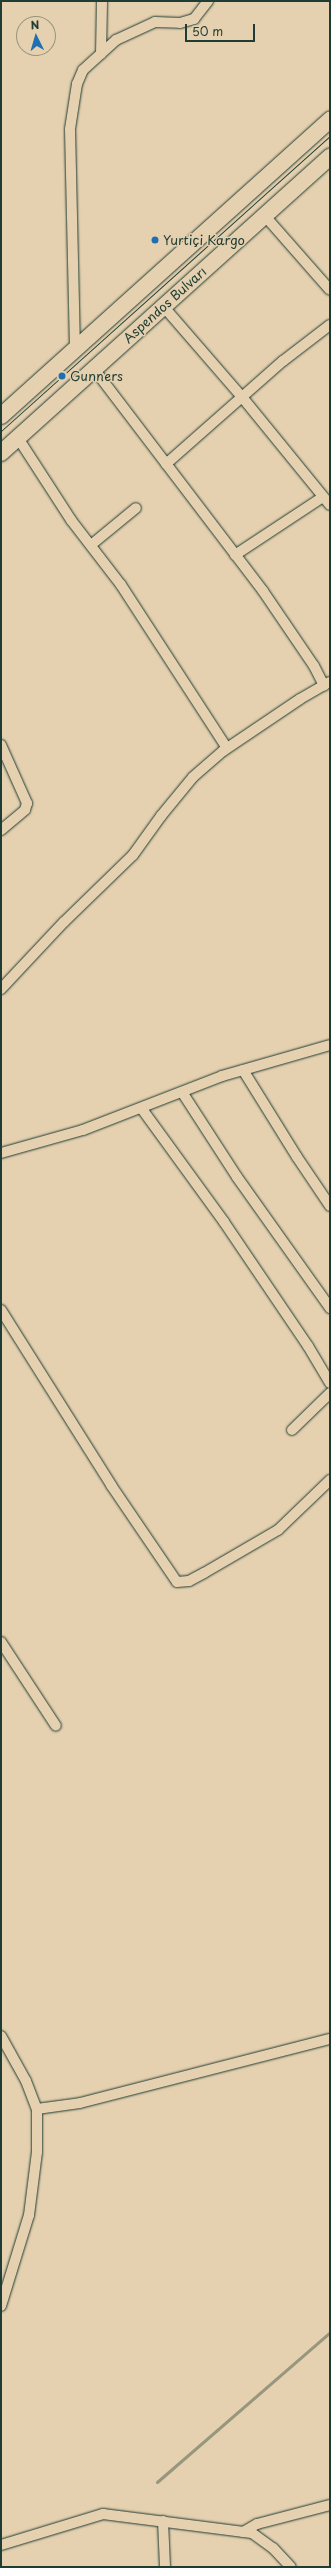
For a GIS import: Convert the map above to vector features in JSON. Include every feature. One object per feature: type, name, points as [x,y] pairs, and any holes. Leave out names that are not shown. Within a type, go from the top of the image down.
[{"type":"main road","points":[[1,416],[330,120]]},
{"type":"main road","name":"Aspendos Bulvarı","points":[[1,453],[330,157]]},
{"type":"street","points":[[101,54],[102,1]]},
{"type":"street","points":[[75,349],[70,129],[77,84],[83,70],[116,40],[155,22],[180,23],[194,19],[208,1]]},
{"type":"street","points":[[265,216],[330,290]]},
{"type":"street","points":[[164,307],[242,397],[327,501],[236,555]]},
{"type":"street","points":[[166,464],[242,397],[330,325]]},
{"type":"street","points":[[1,989],[64,922],[133,855],[160,816],[193,777],[227,748],[300,699],[327,684],[236,555],[94,369]]},
{"type":"street","points":[[18,438],[91,545],[122,585],[227,748]]},
{"type":"street","points":[[91,545],[136,508]]},
{"type":"street","points":[[1,746],[27,802],[25,810],[1,830]]},
{"type":"street","points":[[1,1153],[84,1130],[243,1070],[330,1045]]},
{"type":"street","points":[[243,1070],[297,1158],[330,1206]]},
{"type":"street","points":[[182,1092],[237,1177],[330,1308]]},
{"type":"street","points":[[142,1109],[224,1222],[308,1346],[330,1383]]},
{"type":"street","points":[[1,1310],[116,1492],[177,1582],[189,1581],[278,1530],[330,1480]]},
{"type":"street","points":[[292,1430],[330,1393]]},
{"type":"street","points":[[1,1642],[56,1726]]},
{"type":"street","points":[[1,2036],[26,2081],[37,2109],[37,2152],[29,2215],[1,2306]]},
{"type":"street","points":[[37,2109],[87,2101],[330,2040]]},
{"type":"street","points":[[243,2532],[257,2524],[330,2505]]},
{"type":"street","points":[[1,2545],[102,2514],[252,2533],[273,2548],[292,2567]]},
{"type":"street","points":[[163,2521],[165,2567]]},
{"type":"waterway","points":[[157,2482],[330,2332]]},
{"type":"tram line","points":[[1,431],[330,136]]},
{"type":"place","name":"Yurtiçi Kargo","points":[[155,240]]},
{"type":"place","name":"Gunners","points":[[62,376]]}]
